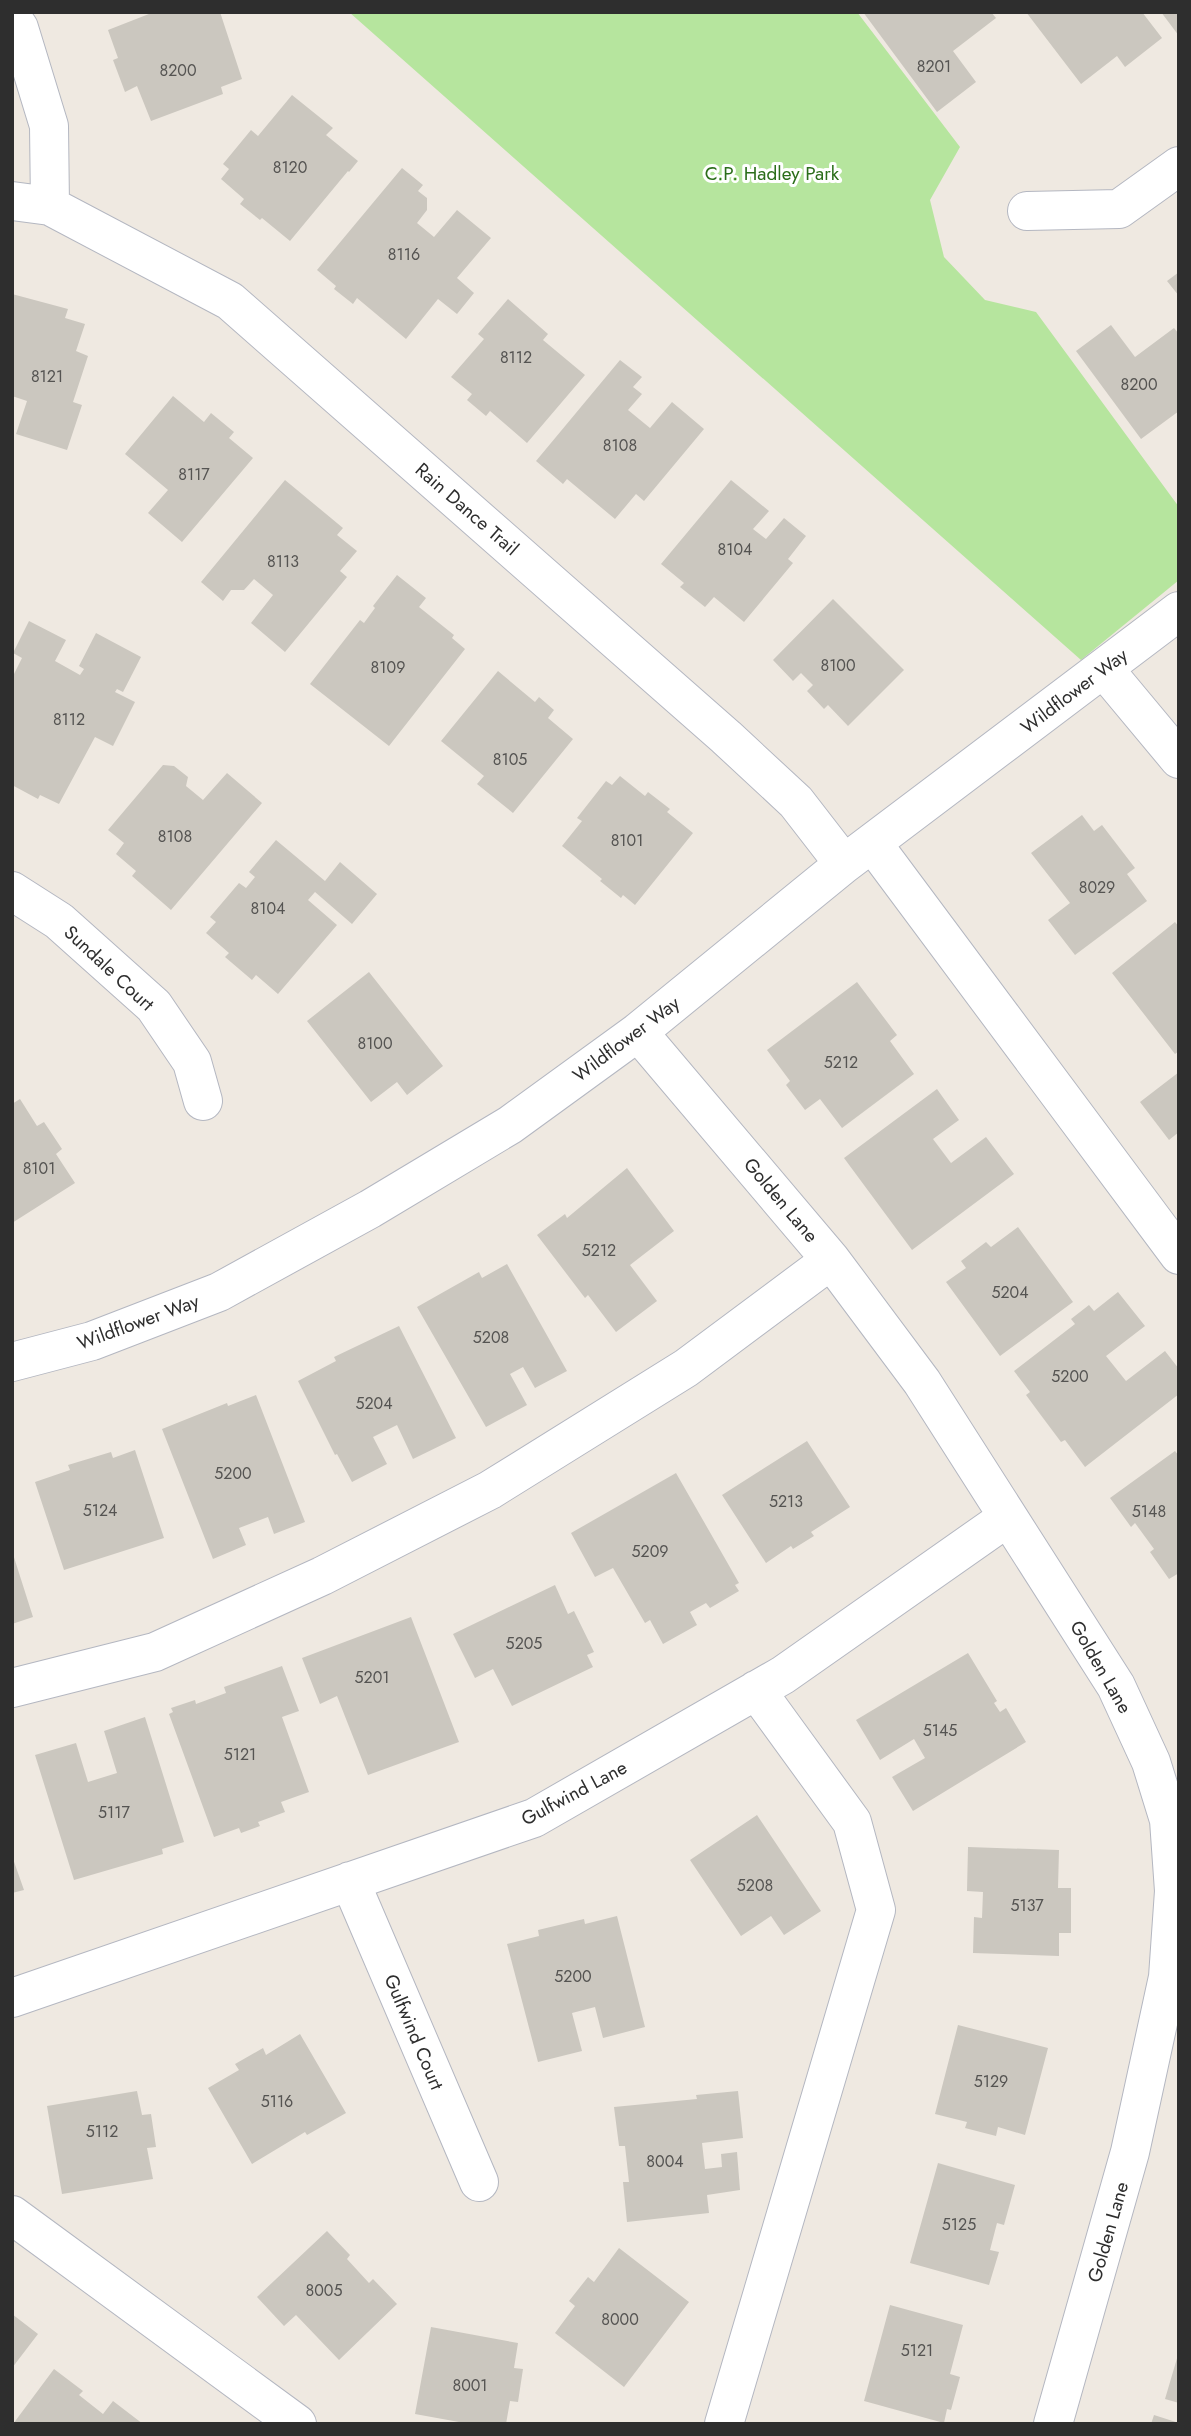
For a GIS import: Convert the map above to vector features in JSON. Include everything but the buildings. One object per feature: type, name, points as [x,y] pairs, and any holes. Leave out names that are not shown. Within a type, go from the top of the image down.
[{"type":"street","points":[[12,18],[19,28],[49,126],[50,206],[12,201]]},
{"type":"street","points":[[1027,211],[1119,209],[1179,166]]},
{"type":"street","name":"Rain Dance Trail","points":[[50,206],[230,301],[858,854],[1179,1255]]},
{"type":"street","name":"Wildflower Way","points":[[12,1362],[92,1341],[219,1292],[370,1209],[510,1125],[638,1032],[858,854],[1179,611]]},
{"type":"street","points":[[1104,669],[1179,760]]},
{"type":"street","name":"Sundale Court","points":[[12,891],[59,921],[154,1006],[192,1062],[203,1101]]},
{"type":"street","name":"Golden Lane","points":[[638,1032],[831,1260],[922,1382],[1116,1686],[1151,1762],[1169,1820],[1174,1891],[1168,1977],[1130,2152],[1053,2424]]},
{"type":"street","points":[[12,1688],[155,1652],[322,1576],[490,1490],[686,1368],[831,1260]]},
{"type":"street","name":"Gulfwind Lane","points":[[12,1998],[534,1818],[783,1675],[1008,1517]]},
{"type":"street","points":[[724,2424],[876,1910],[852,1822],[757,1690]]},
{"type":"street","name":"Gulfwind Court","points":[[350,1881],[479,2182]]},
{"type":"street","points":[[12,2215],[297,2424]]},
{"type":"green space","name":"C.P. Hadley Park","points":[[349,12],[857,12],[960,147],[930,200],[944,257],[985,300],[1036,312],[1179,507],[1179,580],[1081,660]]}]
